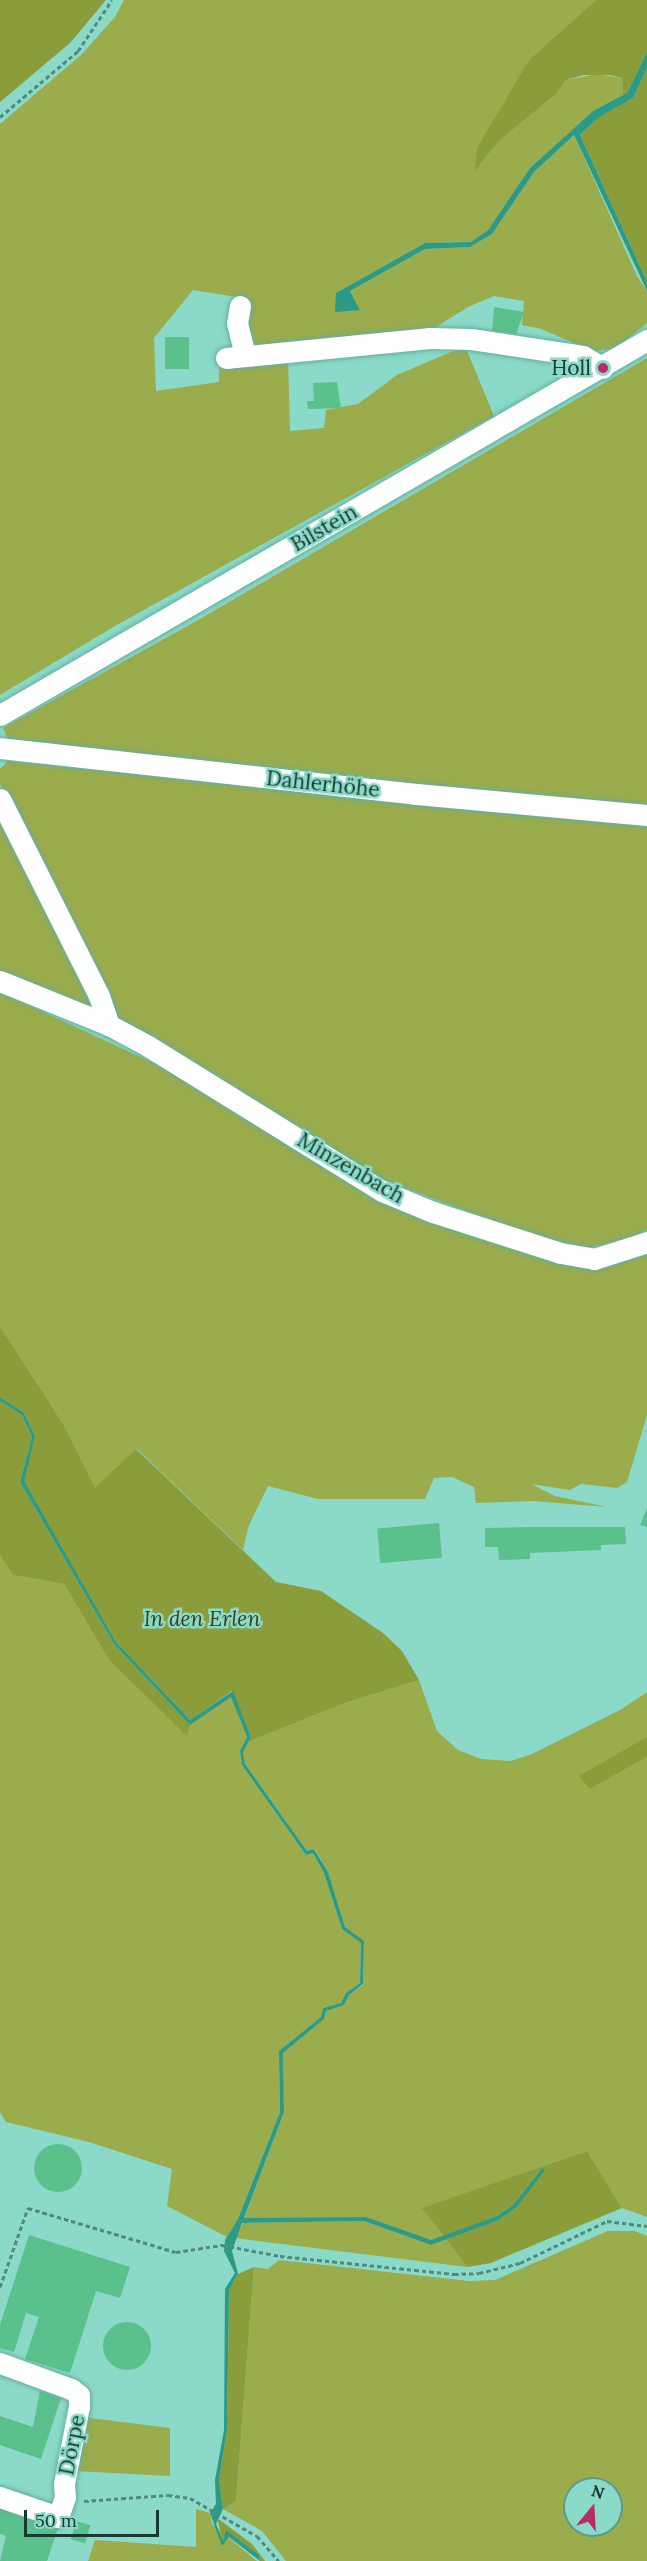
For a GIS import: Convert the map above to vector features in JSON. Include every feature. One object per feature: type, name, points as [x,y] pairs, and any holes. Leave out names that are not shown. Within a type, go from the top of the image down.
[{"type":"street","points":[[240,306],[235,356],[430,338],[471,339],[583,356],[603,368]]},
{"type":"street","name":"Bilstein","points":[[0,715],[603,368],[647,340]]},
{"type":"street","name":"Dahlerhöhe","points":[[0,748],[416,794],[647,815]]},
{"type":"street","points":[[0,799],[99,996],[109,1025]]},
{"type":"street","name":"Minzenbach","points":[[0,981],[109,1025],[382,1191],[433,1212],[561,1253],[594,1259],[647,1242]]},
{"type":"street","name":"Dörpe","points":[[0,2363],[79,2395],[64,2484],[65,2497],[58,2517],[0,2497]]},
{"type":"path","points":[[0,117],[78,51],[112,0]]},
{"type":"path","points":[[0,2288],[28,2208],[176,2252],[222,2245],[280,2256],[454,2274],[479,2273],[520,2263],[607,2221],[647,2226]]},
{"type":"path","points":[[65,2497],[94,2502],[168,2495],[190,2498],[211,2507],[257,2536],[279,2561]]},
{"type":"shaded area","points":[[124,0],[596,0],[529,60],[476,170],[500,140],[555,95],[566,80],[597,74],[622,78],[623,96],[593,111],[530,168],[488,230],[471,242],[425,243],[336,293],[360,310],[350,291],[425,249],[470,247],[492,234],[534,172],[574,135],[637,276],[647,291],[647,323],[615,349],[593,351],[541,329],[522,325],[524,301],[494,296],[468,307],[428,332],[258,346],[251,340],[237,297],[193,290],[154,338],[156,391],[219,382],[219,367],[239,361],[288,357],[290,431],[324,428],[326,410],[358,404],[397,375],[465,346],[494,416],[115,626],[0,695],[0,124],[81,55],[115,17]]},
{"type":"shaded area","points":[[647,52],[647,68],[633,98],[598,118],[580,135],[647,282],[647,291],[574,135],[534,172],[492,234],[470,247],[425,249],[350,291],[360,310],[335,312],[336,293],[425,243],[471,242],[488,230],[530,168],[593,111],[627,93]]},
{"type":"shaded area","points":[[647,358],[647,805],[414,786],[9,742],[3,728],[193,623]]},
{"type":"shaded area","points":[[8,761],[647,825],[647,1230],[623,1241],[585,1248],[535,1237],[366,1173],[135,1033],[115,1015],[0,784],[0,769]]},
{"type":"shaded area","points":[[0,815],[90,1001],[89,1011],[0,973]]},
{"type":"shaded area","points":[[0,992],[173,1072],[377,1197],[596,1269],[647,1252],[647,1415],[627,1482],[617,1488],[581,1484],[570,1490],[531,1484],[555,1496],[607,1507],[533,1501],[476,1503],[474,1487],[452,1477],[434,1478],[425,1499],[318,1499],[268,1486],[249,1525],[243,1550],[137,1449],[95,1489],[65,1427],[0,1326]]},
{"type":"shaded area","points":[[0,1397],[24,1413],[35,1436],[24,1481],[116,1642],[190,1720],[233,1691],[251,1737],[243,1752],[245,1764],[307,1851],[314,1849],[328,1872],[345,1927],[364,1941],[363,1984],[349,1995],[344,2005],[326,2011],[324,2019],[283,2053],[284,2112],[244,2218],[366,2217],[431,2240],[497,2216],[514,2204],[542,2168],[545,2170],[517,2207],[499,2220],[431,2245],[364,2221],[242,2223],[232,2251],[238,2274],[229,2290],[227,2430],[219,2480],[223,2509],[216,2524],[223,2541],[226,2530],[259,2555],[260,2561],[229,2537],[222,2546],[210,2513],[216,2504],[215,2480],[224,2430],[225,2289],[235,2273],[224,2251],[225,2240],[238,2219],[280,2112],[279,2051],[321,2017],[323,2008],[341,2003],[346,1993],[360,1983],[361,1943],[342,1929],[324,1873],[313,1853],[306,1855],[242,1765],[240,1751],[247,1737],[231,1697],[190,1725],[114,1644],[20,1482],[32,1437],[22,1415],[0,1401]]},
{"type":"shaded area","points":[[0,1555],[13,1575],[64,1584],[109,1660],[187,1735],[190,1725],[231,1696],[247,1737],[240,1751],[242,1765],[306,1855],[313,1853],[324,1873],[342,1929],[361,1943],[360,1983],[346,1993],[341,2003],[323,2008],[321,2017],[279,2051],[280,2112],[238,2219],[227,2237],[167,2206],[172,2169],[89,2142],[6,2122],[0,2112]]},
{"type":"shaded area","points":[[419,1680],[437,1731],[458,1750],[481,1759],[511,1761],[532,1754],[620,1710],[647,1692],[647,1737],[625,1752],[590,1789],[647,1757],[647,2217],[622,2208],[587,2151],[423,2208],[444,2236],[430,2241],[366,2217],[244,2219],[284,2112],[283,2053],[324,2019],[326,2011],[344,2005],[349,1995],[363,1985],[364,1942],[345,1927],[328,1872],[315,1849],[307,1851],[245,1764],[243,1752],[248,1742],[342,1704]]},
{"type":"shaded area","points":[[364,2221],[431,2245],[446,2239],[467,2267],[235,2238],[243,2223]]},
{"type":"shaded area","points":[[608,2231],[635,2231],[647,2236],[647,2561],[286,2561],[262,2531],[223,2509],[236,2501],[254,2267],[268,2269],[279,2260],[469,2281],[495,2280]]},
{"type":"shaded area","points":[[82,2417],[170,2428],[170,2476],[76,2471]]},
{"type":"shaded area","points":[[196,2509],[210,2513],[212,2524],[257,2561],[88,2561],[95,2540],[196,2547]]},
{"type":"green space","points":[[0,0],[106,0],[70,43],[0,102]]},
{"type":"green space","points":[[596,0],[647,0],[647,52],[627,93],[623,96],[622,78],[610,75],[583,75],[566,80],[555,95],[500,140],[475,171],[477,148],[529,60]]},
{"type":"green space","points":[[647,68],[647,282],[580,135],[598,118],[633,98]]},
{"type":"green space","name":"In den Erlen","points":[[0,1326],[65,1427],[95,1488],[136,1449],[276,1582],[321,1591],[383,1633],[402,1651],[419,1680],[342,1704],[248,1742],[251,1737],[232,1691],[190,1720],[116,1642],[23,1481],[35,1436],[24,1413],[0,1397]]},
{"type":"green space","points":[[0,1401],[22,1415],[32,1437],[20,1482],[114,1644],[190,1725],[187,1736],[109,1660],[64,1584],[13,1575],[0,1555]]},
{"type":"green space","points":[[647,1737],[647,1757],[590,1789],[579,1776]]},
{"type":"green space","points":[[587,2151],[622,2208],[491,2263],[467,2267],[446,2239],[499,2220],[517,2207],[542,2168],[514,2204],[497,2216],[444,2236],[422,2208]]},
{"type":"green space","points":[[254,2267],[236,2501],[223,2509],[219,2480],[227,2430],[229,2290],[238,2274]]},
{"type":"green space","points":[[217,2518],[252,2544],[265,2561],[260,2561],[259,2555],[226,2531],[223,2541]]},
{"type":"building","points":[[494,307],[524,312],[516,334],[492,331]]},
{"type":"building","points":[[165,337],[189,337],[189,369],[165,369]]},
{"type":"building","points":[[337,382],[341,408],[308,409],[307,401],[314,401],[313,383]]},
{"type":"building","points":[[647,1508],[647,1527],[640,1525]]},
{"type":"building","points":[[439,1523],[442,1558],[380,1563],[377,1528]]},
{"type":"building","points":[[625,1527],[626,1544],[601,1545],[601,1550],[530,1553],[530,1559],[499,1560],[498,1547],[485,1547],[485,1528]]},
{"type":"building","points":[[53,2144],[63,2144],[78,2154],[82,2168],[81,2177],[72,2188],[63,2192],[53,2192],[38,2182],[34,2173],[34,2163],[44,2148]]},
{"type":"building","points":[[29,2235],[130,2267],[120,2298],[96,2291],[70,2373],[25,2359],[39,2317],[26,2313],[14,2352],[0,2348],[0,2325]]},
{"type":"building","points":[[127,2322],[144,2329],[151,2346],[144,2363],[127,2370],[110,2363],[103,2346],[110,2329]]},
{"type":"building","points":[[40,2391],[61,2398],[41,2459],[0,2445],[0,2416],[33,2427]]},
{"type":"building","points":[[0,2506],[59,2525],[47,2561],[0,2561],[6,2536],[0,2534]]},
{"type":"building","points":[[76,2521],[90,2525],[85,2543],[71,2539]]},
{"type":"place","name":"Holl","points":[[603,368]]}]
